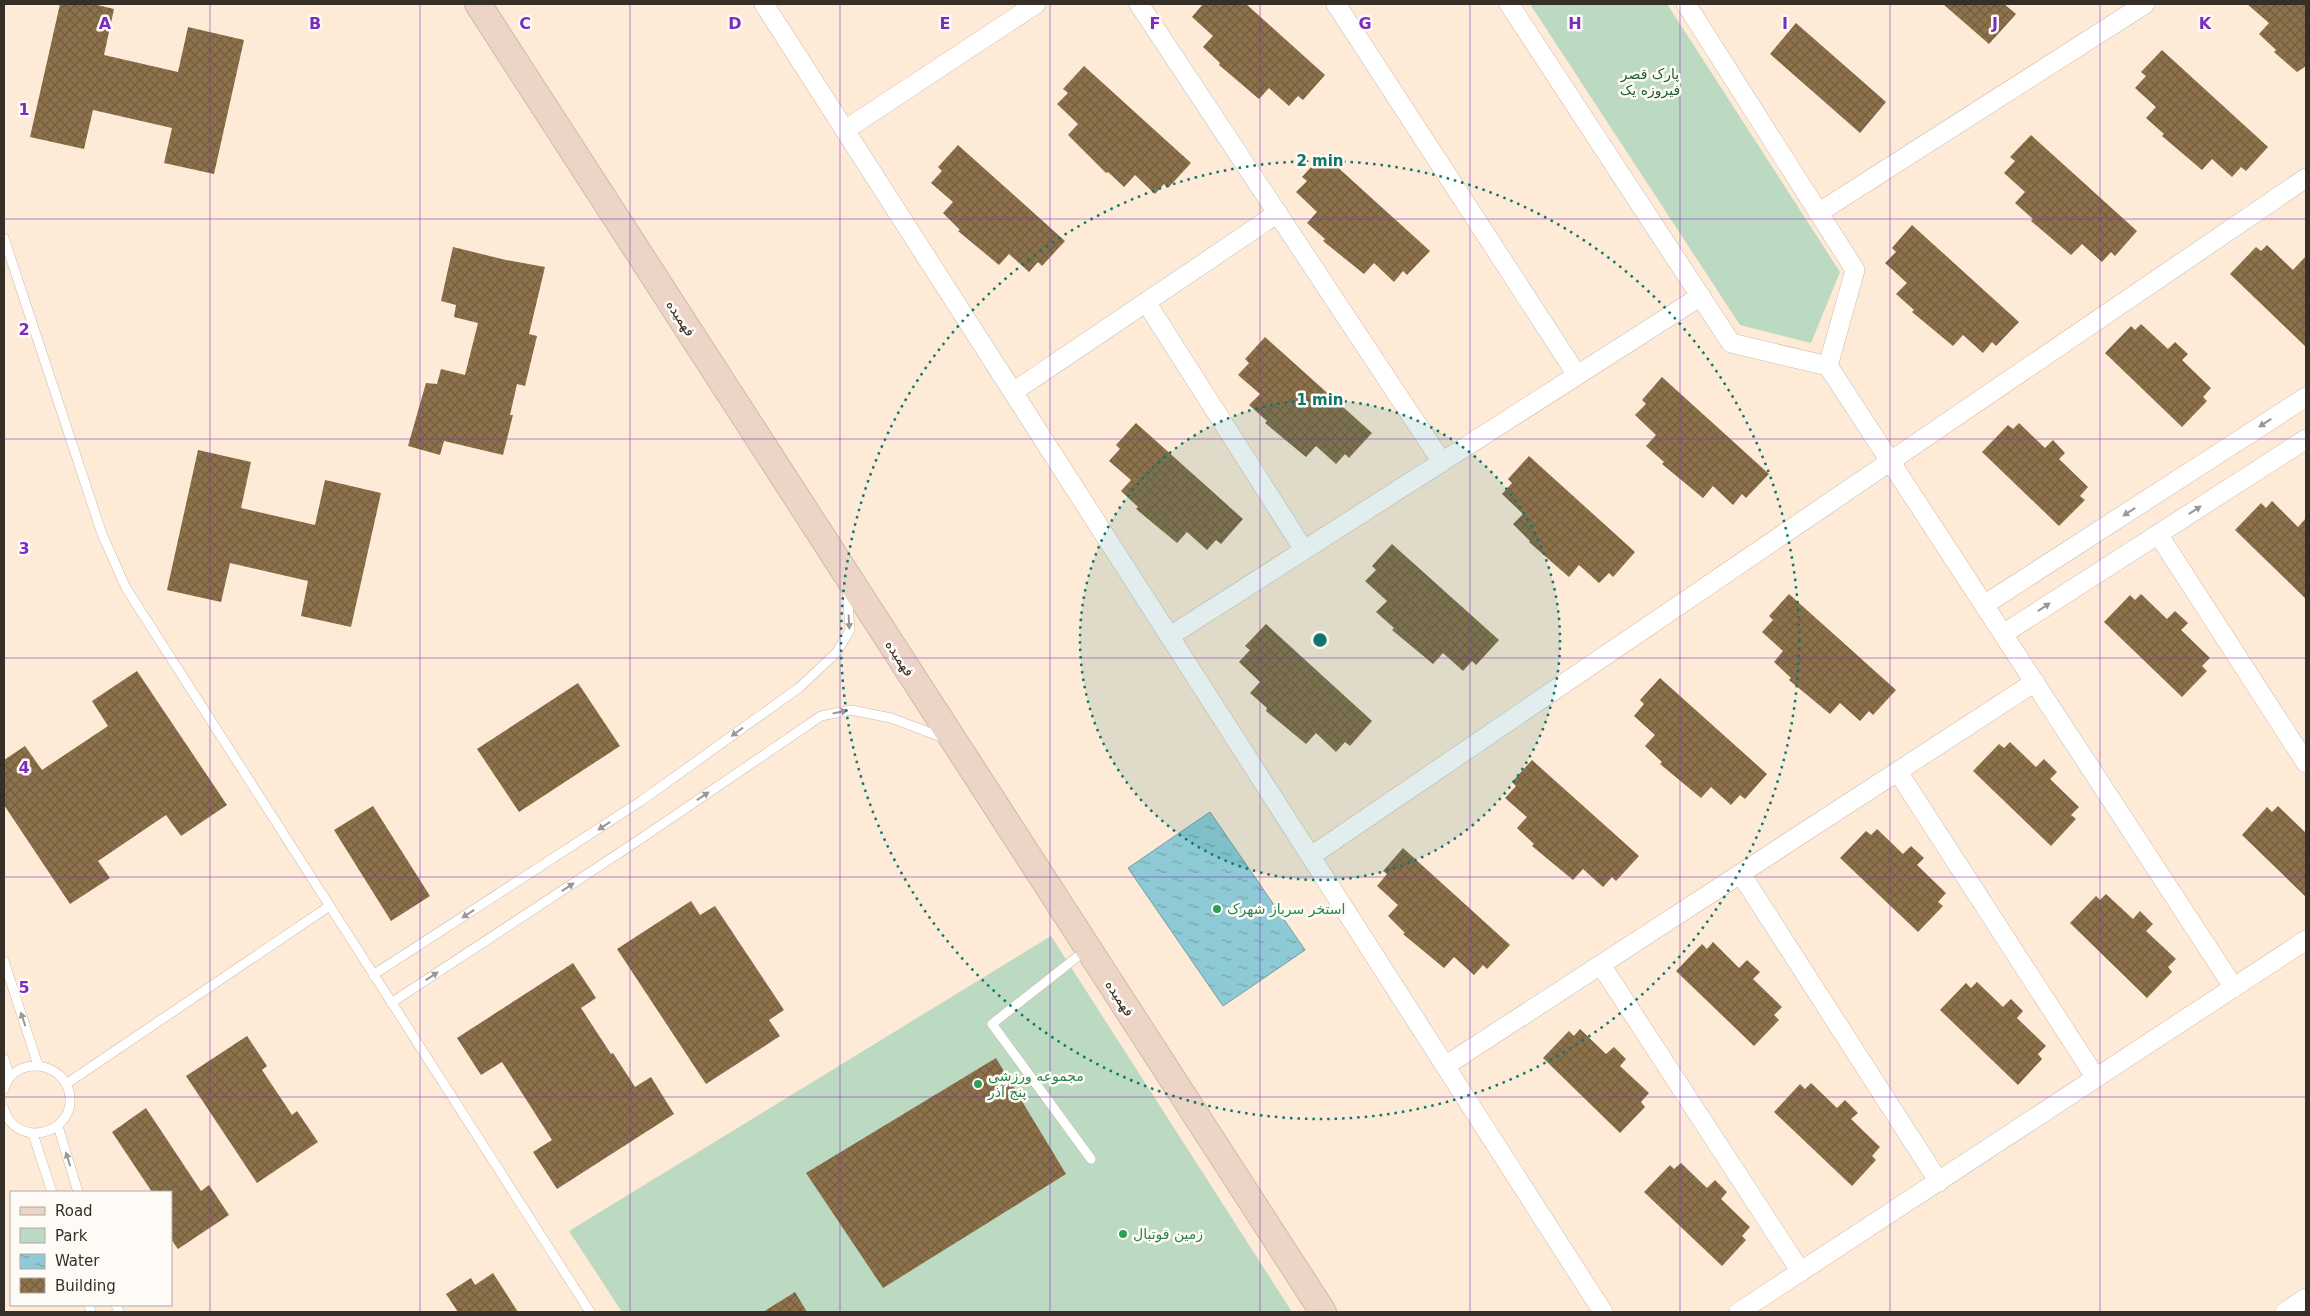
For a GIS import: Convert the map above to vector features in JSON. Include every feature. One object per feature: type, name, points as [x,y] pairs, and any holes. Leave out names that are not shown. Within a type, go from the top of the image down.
[{"type":"main road","name":"فهمیده","points":[[478,4],[1323,1312]]},
{"type":"street","points":[[764,4],[1603,1312]]},
{"type":"street","points":[[845,130],[1036,4]]},
{"type":"street","points":[[1139,4],[1442,462]]},
{"type":"street","points":[[1336,4],[1577,375]]},
{"type":"street","points":[[1508,4],[1731,343],[1828,366],[2234,988]]},
{"type":"street","points":[[1686,4],[1855,270],[1828,366]]},
{"type":"street","points":[[1818,213],[2146,4]]},
{"type":"street","points":[[1311,856],[2306,178]]},
{"type":"street","points":[[1013,392],[1278,213]]},
{"type":"street","points":[[1170,636],[1701,296]]},
{"type":"street","points":[[1146,302],[1304,550]]},
{"type":"street","points":[[1984,605],[2306,397]]},
{"type":"street","points":[[2003,634],[2306,439]]},
{"type":"street","points":[[2158,534],[2306,762]]},
{"type":"street","points":[[1445,1066],[2035,682]]},
{"type":"street","points":[[1898,772],[2096,1078]]},
{"type":"street","points":[[1741,874],[1939,1182]]},
{"type":"street","points":[[1739,1312],[2306,940]]},
{"type":"street","points":[[1601,965],[1801,1272]]},
{"type":"street","points":[[2285,1312],[2306,1298]]},
{"type":"lane","points":[[4,238],[102,534],[126,588],[328,907],[590,1312]]},
{"type":"lane","points":[[373,975],[642,801],[800,687],[837,652],[850,630],[846,573]]},
{"type":"lane","points":[[391,1003],[639,840],[822,716],[851,710],[891,718],[954,742]]},
{"type":"lane","points":[[66,1084],[328,907]]},
{"type":"lane","points":[[1088,949],[992,1024],[1091,1159]]},
{"type":"lane","points":[[4,962],[38,1065]]},
{"type":"lane","points":[[4,1059],[10,1077]]},
{"type":"lane","points":[[4,1089],[10,1077],[23,1068],[38,1065],[54,1071],[66,1084],[70,1095],[70,1107],[66,1118],[50,1131],[33,1134],[22,1131],[12,1124],[4,1110]]},
{"type":"lane","points":[[58,1126],[78,1191]]},
{"type":"lane","points":[[33,1134],[52,1191]]},
{"type":"green space","name":"پارک قصر فیروزه یک","points":[[1530,4],[1667,4],[1840,272],[1811,343],[1740,325]]},
{"type":"green space","name":"مجموعه ورزشی پنج آذر","points":[[1051,936],[1292,1312],[622,1312],[569,1231]]},
{"type":"water","name":"استخر سرباز شهرک","points":[[1210,812],[1305,950],[1223,1006],[1128,868]]},
{"type":"building","points":[[60,4],[93,4],[114,9],[104,55],[178,72],[188,27],[244,40],[214,174],[164,163],[172,128],[93,110],[84,149],[30,137]]},
{"type":"building","points":[[1203,4],[1246,4],[1325,75],[1303,100],[1298,96],[1289,106],[1269,88],[1259,99],[1219,65],[1220,63],[1203,47],[1213,36],[1192,17]]},
{"type":"building","points":[[1943,4],[2004,4],[2016,14],[1989,44]]},
{"type":"building","points":[[2247,4],[2306,4],[2306,66],[2297,72],[2274,52],[2276,50],[2259,34],[2269,23]]},
{"type":"building","points":[[1796,23],[1886,102],[1860,133],[1770,54]]},
{"type":"building","points":[[2162,50],[2268,147],[2246,171],[2241,167],[2232,177],[2212,159],[2202,170],[2162,136],[2164,134],[2146,118],[2156,107],[2135,88],[2146,76],[2141,72]]},
{"type":"building","points":[[1084,66],[1191,163],[1168,188],[1164,184],[1155,194],[1135,175],[1124,187],[1108,172],[1106,173],[1068,135],[1078,124],[1057,104],[1068,93],[1063,89]]},
{"type":"building","points":[[2031,135],[2137,231],[2115,256],[2111,252],[2102,262],[2082,244],[2071,255],[2031,221],[2033,219],[2015,203],[2025,192],[2004,173],[2015,161],[2010,157]]},
{"type":"building","points":[[958,145],[1065,241],[1042,266],[1038,262],[1029,272],[1009,254],[999,265],[958,231],[960,230],[943,213],[953,202],[931,183],[942,171],[938,167]]},
{"type":"building","points":[[1323,154],[1430,251],[1407,275],[1403,271],[1394,282],[1374,263],[1364,274],[1323,241],[1325,239],[1307,223],[1317,212],[1296,192],[1307,181],[1302,177]]},
{"type":"building","points":[[1912,225],[2019,322],[1996,346],[1992,342],[1983,353],[1963,335],[1953,346],[1912,312],[1914,310],[1896,294],[1907,283],[1885,263],[1896,252],[1892,248]]},
{"type":"building","points":[[2267,245],[2293,270],[2306,256],[2306,347],[2230,274],[2256,247],[2261,251]]},
{"type":"building","points":[[453,247],[545,267],[529,334],[537,336],[525,386],[517,384],[510,415],[513,415],[503,455],[444,441],[440,455],[408,446],[426,383],[437,384],[441,369],[465,375],[478,323],[454,317],[456,305],[441,301]]},
{"type":"building","points":[[2141,324],[2168,349],[2175,342],[2188,354],[2182,360],[2211,388],[2203,397],[2207,401],[2182,427],[2105,353],[2131,326],[2135,330]]},
{"type":"building","points":[[1265,337],[1372,433],[1349,458],[1345,454],[1336,464],[1316,446],[1306,457],[1265,423],[1267,421],[1249,405],[1260,394],[1238,375],[1249,363],[1245,359]]},
{"type":"building","points":[[1662,377],[1769,474],[1746,498],[1742,494],[1733,505],[1713,486],[1703,498],[1662,464],[1664,462],[1646,446],[1656,435],[1635,415],[1646,404],[1642,400]]},
{"type":"building","points":[[1136,423],[1243,519],[1221,544],[1216,540],[1207,550],[1187,532],[1177,543],[1136,509],[1138,507],[1121,491],[1131,480],[1109,461],[1120,449],[1116,445]]},
{"type":"building","points":[[2019,423],[2045,448],[2053,440],[2065,453],[2059,459],[2088,487],[2080,496],[2085,500],[2059,526],[1982,452],[2008,425],[2013,429]]},
{"type":"building","points":[[198,450],[251,462],[241,508],[315,525],[325,480],[381,493],[351,627],[301,616],[308,581],[230,563],[221,602],[167,590]]},
{"type":"building","points":[[1529,456],[1635,552],[1613,577],[1609,573],[1599,583],[1579,565],[1569,577],[1529,542],[1513,524],[1523,514],[1502,494],[1512,483],[1508,479]]},
{"type":"building","points":[[2272,501],[2298,527],[2306,518],[2306,599],[2235,530],[2261,503],[2266,508]]},
{"type":"building","points":[[1392,544],[1499,640],[1476,665],[1472,661],[1463,671],[1443,653],[1433,664],[1392,630],[1394,628],[1376,612],[1387,601],[1365,581],[1376,570],[1372,566]]},
{"type":"building","points":[[1789,594],[1896,690],[1873,715],[1869,711],[1860,721],[1840,703],[1830,714],[1789,680],[1791,678],[1774,662],[1783,651],[1762,632],[1773,620],[1769,616]]},
{"type":"building","points":[[2141,594],[2167,619],[2175,611],[2188,623],[2181,630],[2210,658],[2202,666],[2207,671],[2182,697],[2104,622],[2130,595],[2135,600]]},
{"type":"building","points":[[1266,624],[1372,721],[1350,746],[1345,742],[1336,752],[1316,733],[1306,744],[1266,711],[1267,708],[1250,693],[1260,682],[1239,662],[1250,650],[1245,646]]},
{"type":"building","points":[[137,671],[227,805],[181,836],[166,815],[98,861],[110,878],[70,904],[4,805],[4,760],[25,746],[42,770],[108,726],[92,701]]},
{"type":"building","points":[[1660,678],[1767,774],[1745,799],[1740,795],[1731,805],[1711,787],[1701,798],[1660,764],[1662,762],[1645,746],[1655,735],[1634,716],[1644,704],[1640,700]]},
{"type":"building","points":[[578,683],[620,746],[519,812],[477,749]]},
{"type":"building","points":[[2010,742],[2036,767],[2044,759],[2057,772],[2050,779],[2079,807],[2071,815],[2076,819],[2051,846],[1973,771],[1999,744],[2004,748]]},
{"type":"building","points":[[1532,760],[1639,856],[1616,881],[1612,877],[1603,887],[1583,869],[1573,880],[1532,846],[1534,844],[1517,828],[1527,817],[1505,798],[1516,786],[1512,782]]},
{"type":"building","points":[[373,806],[430,896],[391,921],[334,830]]},
{"type":"building","points":[[2278,806],[2306,833],[2306,897],[2242,835],[2267,807],[2272,812]]},
{"type":"building","points":[[1877,829],[1903,854],[1911,846],[1924,858],[1917,865],[1946,893],[1938,902],[1943,906],[1918,932],[1840,858],[1866,831],[1871,835]]},
{"type":"building","points":[[1403,848],[1510,945],[1487,969],[1483,965],[1474,975],[1454,957],[1444,968],[1403,934],[1405,933],[1388,916],[1398,905],[1377,886],[1387,874],[1383,871]]},
{"type":"building","points":[[2106,894],[2133,919],[2140,911],[2153,924],[2146,931],[2176,959],[2168,967],[2172,972],[2147,998],[2070,923],[2096,896],[2100,900]]},
{"type":"building","points":[[691,901],[700,915],[715,906],[784,1010],[769,1020],[780,1036],[706,1084],[617,949]]},
{"type":"building","points":[[1713,942],[1739,968],[1747,960],[1760,972],[1753,979],[1782,1007],[1774,1015],[1779,1020],[1754,1046],[1676,971],[1702,944],[1707,949]]},
{"type":"building","points":[[573,963],[596,998],[581,1008],[611,1054],[613,1053],[635,1087],[651,1077],[674,1114],[557,1189],[533,1152],[552,1140],[502,1062],[481,1075],[457,1038]]},
{"type":"building","points":[[1977,982],[2003,1007],[2011,999],[2023,1011],[2017,1018],[2046,1046],[2038,1054],[2042,1059],[2018,1085],[1940,1010],[1966,983],[1971,988]]},
{"type":"building","points":[[1580,1029],[1606,1054],[1614,1047],[1626,1059],[1620,1066],[1649,1093],[1641,1102],[1645,1107],[1620,1133],[1543,1058],[1569,1031],[1574,1036]]},
{"type":"building","points":[[247,1036],[267,1066],[262,1070],[292,1115],[297,1111],[318,1142],[257,1183],[186,1076]]},
{"type":"building","points":[[996,1058],[1066,1174],[883,1288],[806,1173]]},
{"type":"building","points":[[1811,1083],[1837,1108],[1845,1100],[1858,1113],[1851,1119],[1880,1147],[1872,1156],[1876,1160],[1852,1186],[1774,1112],[1800,1084],[1805,1089]]},
{"type":"building","points":[[146,1108],[201,1191],[209,1185],[229,1215],[178,1249],[172,1240],[172,1191],[151,1191],[112,1132]]},
{"type":"building","points":[[1681,1163],[1707,1188],[1715,1180],[1727,1192],[1721,1199],[1750,1227],[1742,1236],[1746,1240],[1722,1266],[1644,1192],[1670,1165],[1674,1169]]},
{"type":"building","points":[[493,1273],[518,1312],[458,1312],[446,1294],[471,1278],[475,1285]]},
{"type":"building","points":[[795,1292],[807,1312],[763,1312]]},
{"type":"place","name":"استخر سرباز شهرک","points":[[1217,909]]},
{"type":"place","name":"مجموعه ورزشی پنج آذر","points":[[978,1084]]},
{"type":"place","name":"زمین فوتبال","points":[[1123,1234]]}]
